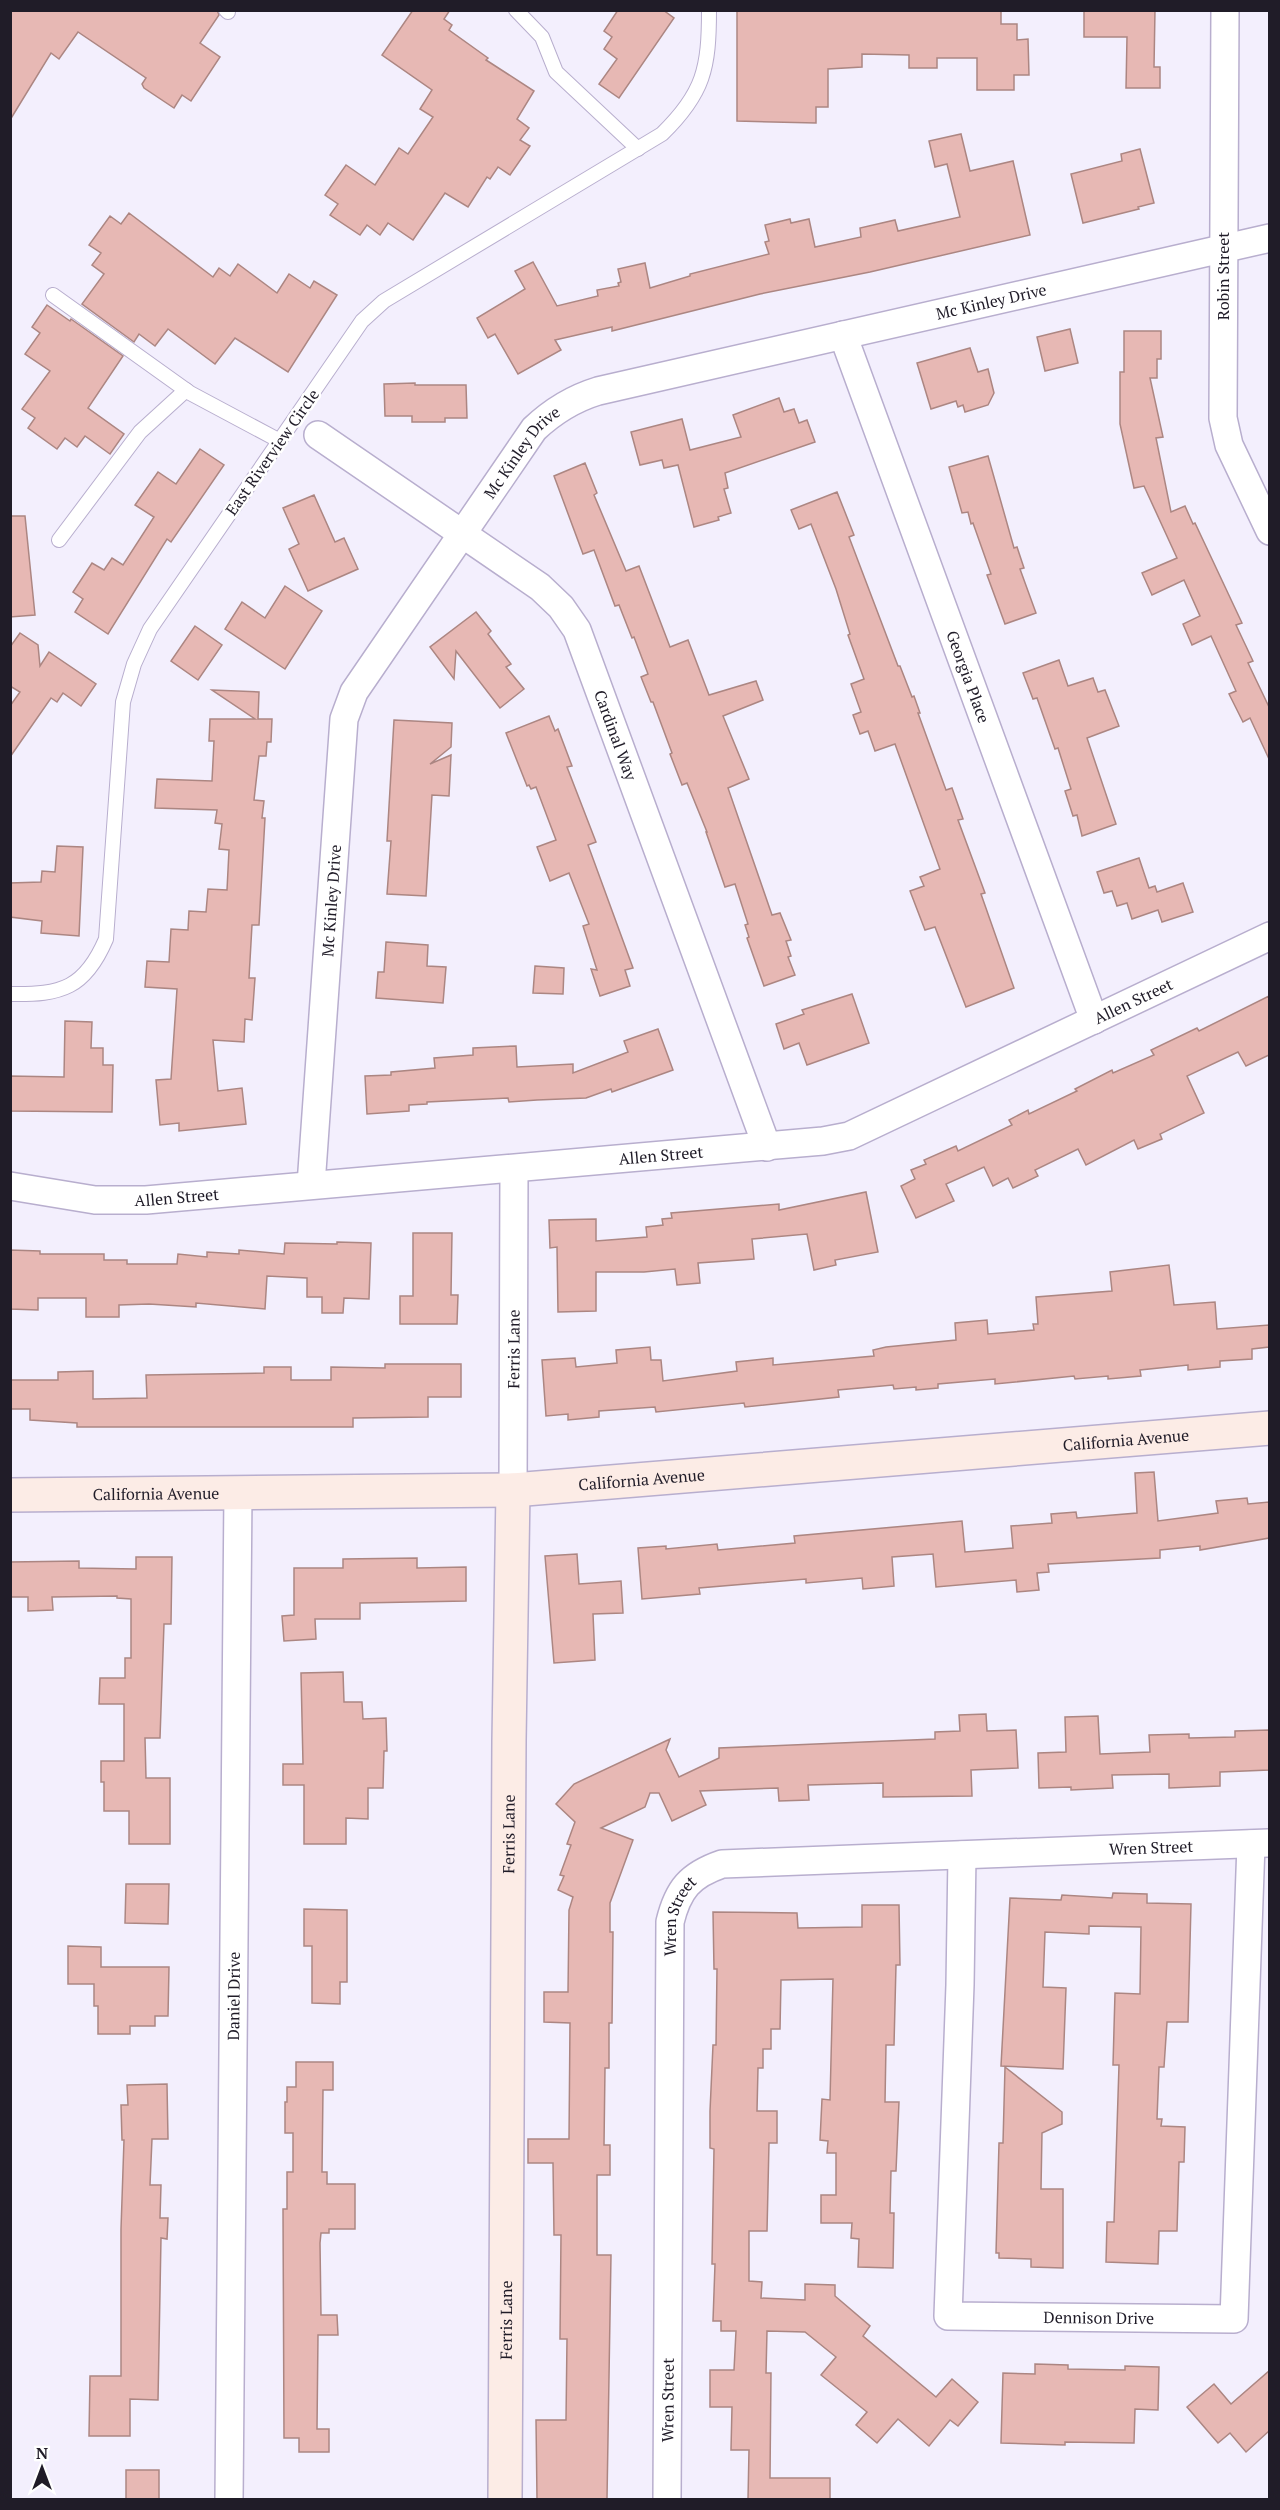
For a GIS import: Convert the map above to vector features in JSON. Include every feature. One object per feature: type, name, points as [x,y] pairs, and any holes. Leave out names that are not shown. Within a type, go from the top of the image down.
[{"type":"street","name":"Robin Street","points":[[1225,10],[1223,418],[1229,446],[1269,531]]},
{"type":"street","name":"Mc Kinley Drive","points":[[311,1185],[344,719],[354,692],[534,429],[553,411],[581,396],[1269,238]]},
{"type":"street","name":"Georgia Place","points":[[843,335],[1094,1020]]},
{"type":"street","name":"Cardinal Way","points":[[318,435],[540,587],[561,607],[577,630],[767,1146]]},
{"type":"street","name":"Allen Street","points":[[10,1186],[94,1200],[146,1200],[824,1141],[849,1136],[1269,936]]},
{"type":"street","name":"Ferris Lane","points":[[505,2499],[514,1169]]},
{"type":"street","name":"California Avenue","points":[[10,1495],[513,1490],[1269,1428]]},
{"type":"street","name":"Daniel Drive","points":[[229,2499],[238,1492]]},
{"type":"street","name":"Dennison Drive","points":[[962,1855],[960,1997],[948,2316],[1234,2319],[1260,1843]]},
{"type":"street","name":"Wren Street","points":[[667,2499],[670,1922],[675,1902],[686,1884],[703,1871],[722,1864],[1260,1843]]},
{"type":"lane","points":[[516,10],[542,37],[556,72],[638,149]]},
{"type":"lane","name":"East Riverview Circle","points":[[10,994],[42,995],[64,989],[83,976],[97,960],[106,939],[123,702],[134,664],[150,628],[362,321],[384,302],[662,135],[683,114],[698,90],[707,64],[709,10]]},
{"type":"lane","points":[[53,295],[186,390],[280,441]]},
{"type":"lane","points":[[59,540],[140,432],[186,390]]},
{"type":"building","points":[[10,10],[217,10],[219,15],[200,43],[220,57],[191,101],[182,95],[174,108],[144,88],[142,84],[146,78],[78,32],[59,59],[51,53],[10,120]]},
{"type":"building","points":[[413,10],[450,10],[444,19],[452,25],[449,30],[488,58],[486,60],[534,91],[517,119],[529,128],[520,140],[530,146],[510,175],[498,167],[490,179],[487,177],[468,207],[445,193],[413,240],[388,223],[380,235],[367,225],[360,235],[330,215],[338,204],[325,195],[346,165],[375,185],[399,148],[408,154],[433,117],[420,109],[432,90],[382,55]]},
{"type":"building","points":[[618,10],[663,10],[674,18],[619,98],[599,84],[617,59],[604,49],[612,37],[604,31]]},
{"type":"building","points":[[737,10],[1001,10],[1001,24],[1017,24],[1017,40],[1028,39],[1029,75],[1014,75],[1014,90],[977,90],[977,58],[937,58],[937,68],[909,68],[909,55],[862,54],[862,67],[828,69],[828,107],[816,107],[816,123],[737,121]]},
{"type":"building","points":[[1155,10],[1154,67],[1160,67],[1160,88],[1126,88],[1127,37],[1084,37],[1084,11]]},
{"type":"building","points":[[961,134],[970,171],[1013,161],[1030,235],[870,272],[760,294],[612,331],[612,327],[555,340],[561,350],[518,374],[495,334],[488,338],[477,318],[525,289],[515,271],[533,262],[557,306],[598,296],[597,290],[619,286],[618,283],[621,282],[618,269],[645,263],[650,288],[690,276],[690,274],[769,254],[765,242],[769,241],[765,225],[790,219],[791,223],[809,219],[815,247],[861,237],[860,228],[895,220],[898,231],[960,217],[947,164],[935,167],[929,141]]},
{"type":"building","points":[[1140,149],[1154,203],[1083,223],[1071,174],[1122,161],[1121,154]]},
{"type":"building","points":[[129,213],[213,277],[219,268],[230,276],[238,264],[277,293],[289,274],[310,288],[314,281],[337,295],[288,372],[235,338],[215,364],[168,329],[155,346],[139,334],[134,342],[82,304],[104,274],[92,265],[101,253],[89,245],[110,216],[121,224]]},
{"type":"building","points":[[47,305],[123,356],[88,408],[124,434],[110,454],[85,436],[77,447],[65,438],[57,449],[28,428],[35,418],[22,409],[50,371],[25,354],[40,333],[32,327]]},
{"type":"building","points":[[1070,329],[1078,363],[1045,371],[1037,337]]},
{"type":"building","points":[[1124,331],[1161,331],[1161,359],[1157,359],[1157,378],[1150,378],[1163,437],[1156,438],[1171,512],[1185,506],[1242,623],[1236,625],[1253,661],[1248,663],[1269,707],[1269,759],[1250,718],[1243,722],[1229,694],[1236,691],[1211,636],[1192,645],[1183,624],[1200,616],[1184,580],[1152,595],[1142,573],[1177,558],[1144,486],[1134,488],[1120,424],[1120,372],[1124,372]]},
{"type":"building","points":[[970,348],[978,372],[988,369],[994,393],[988,405],[965,412],[963,405],[958,407],[956,401],[931,409],[917,363]]},
{"type":"building","points":[[415,383],[415,385],[466,385],[467,418],[445,418],[445,422],[412,422],[412,416],[385,416],[384,384]]},
{"type":"building","points":[[779,398],[784,412],[794,409],[799,423],[807,420],[815,442],[725,473],[728,488],[724,489],[731,513],[718,517],[719,520],[694,527],[678,465],[664,468],[662,460],[640,465],[631,432],[682,419],[690,450],[741,437],[733,415]]},
{"type":"building","points":[[200,449],[224,465],[171,542],[167,539],[108,634],[75,612],[83,599],[73,592],[92,563],[104,570],[112,558],[123,565],[154,517],[135,505],[158,472],[176,484]]},
{"type":"building","points":[[988,456],[1014,548],[1017,547],[1024,568],[1020,569],[1036,613],[1005,624],[987,575],[991,574],[973,523],[971,524],[968,512],[962,513],[949,467]]},
{"type":"building","points":[[585,463],[597,493],[594,495],[626,571],[639,566],[670,647],[688,640],[709,695],[756,681],[763,700],[723,716],[749,779],[728,788],[772,915],[780,913],[791,940],[786,941],[791,956],[788,957],[795,975],[764,986],[747,938],[749,937],[745,925],[748,924],[735,884],[725,887],[707,832],[687,783],[682,785],[653,702],[651,702],[641,677],[648,674],[634,637],[632,638],[619,605],[615,606],[594,550],[583,554],[554,476]]},
{"type":"building","points":[[837,492],[854,535],[849,537],[898,666],[900,666],[912,697],[914,696],[946,790],[952,788],[963,819],[958,820],[985,893],[981,894],[1014,988],[966,1007],[935,927],[925,930],[910,891],[924,886],[920,877],[940,869],[895,744],[875,751],[868,731],[860,734],[853,715],[861,712],[851,684],[864,679],[848,635],[850,634],[836,589],[811,524],[799,529],[791,510]]},
{"type":"building","points":[[314,495],[335,542],[344,538],[358,569],[308,591],[289,549],[299,544],[283,508]]},
{"type":"building","points":[[10,516],[25,516],[35,615],[10,617]]},
{"type":"building","points":[[285,586],[322,611],[285,669],[225,629],[242,602],[265,618]]},
{"type":"building","points":[[476,612],[491,631],[488,634],[511,664],[506,667],[524,689],[500,708],[456,651],[454,679],[430,647]]},
{"type":"building","points":[[195,626],[222,645],[198,680],[171,661]]},
{"type":"building","points":[[20,633],[38,645],[40,666],[49,652],[96,684],[81,706],[63,693],[57,702],[51,698],[10,757],[10,706],[20,692],[10,686],[10,647]]},
{"type":"building","points":[[1059,660],[1068,686],[1093,678],[1098,692],[1105,690],[1119,726],[1087,738],[1116,824],[1082,836],[1077,815],[1073,816],[1065,791],[1071,789],[1058,748],[1055,749],[1037,698],[1033,699],[1023,673]]},
{"type":"building","points":[[212,690],[259,692],[258,719],[272,719],[271,742],[267,742],[266,756],[259,756],[254,800],[264,801],[262,818],[265,818],[259,925],[252,925],[249,978],[255,978],[252,1020],[245,1019],[244,1042],[213,1040],[218,1091],[242,1088],[246,1124],[179,1131],[179,1123],[160,1125],[156,1080],[171,1079],[177,989],[145,987],[147,961],[169,962],[171,929],[188,930],[189,911],[206,912],[208,889],[227,890],[229,850],[219,849],[222,824],[215,823],[217,810],[155,808],[157,779],[212,781],[214,741],[209,741],[210,719],[255,719]]},
{"type":"building","points":[[549,716],[555,731],[558,729],[572,766],[567,767],[596,842],[588,845],[633,968],[625,970],[630,986],[600,996],[591,969],[597,970],[583,926],[589,924],[569,873],[550,881],[537,847],[556,840],[536,787],[531,789],[529,785],[527,786],[506,733]]},
{"type":"building","points":[[394,720],[452,723],[451,747],[430,764],[451,755],[449,796],[432,795],[426,896],[387,894],[391,841],[387,841]]},
{"type":"building","points":[[57,846],[83,847],[79,936],[41,933],[42,921],[10,917],[10,883],[41,882],[42,871],[55,872]]},
{"type":"building","points":[[1139,858],[1149,888],[1155,886],[1157,892],[1183,883],[1193,912],[1162,922],[1158,910],[1132,919],[1127,903],[1117,906],[1112,891],[1104,893],[1097,872]]},
{"type":"building","points":[[386,942],[428,945],[427,966],[446,967],[443,1003],[376,998],[378,972],[384,972]]},
{"type":"building","points":[[535,966],[564,968],[563,994],[533,993]]},
{"type":"building","points":[[852,994],[869,1043],[807,1065],[799,1043],[784,1049],[776,1024],[804,1014],[802,1010]]},
{"type":"building","points":[[1269,996],[1269,1055],[1246,1066],[1238,1052],[1187,1076],[1204,1113],[1160,1134],[1162,1139],[1138,1149],[1134,1140],[1086,1165],[1078,1149],[1035,1170],[1038,1176],[1013,1188],[1008,1178],[993,1186],[984,1167],[946,1184],[954,1201],[916,1218],[901,1186],[915,1179],[911,1170],[926,1164],[924,1160],[956,1146],[958,1151],[1012,1125],[1009,1120],[1028,1110],[1029,1114],[1077,1091],[1075,1089],[1112,1070],[1113,1073],[1154,1055],[1151,1050],[1197,1028],[1199,1031]]},
{"type":"building","points":[[65,1021],[92,1022],[91,1048],[103,1048],[103,1065],[113,1065],[112,1112],[10,1111],[10,1076],[64,1077]]},
{"type":"building","points":[[658,1029],[673,1070],[612,1092],[611,1089],[586,1098],[509,1102],[508,1098],[427,1102],[427,1104],[409,1105],[409,1111],[367,1114],[365,1076],[391,1075],[391,1072],[435,1068],[434,1058],[473,1055],[473,1048],[516,1046],[517,1067],[573,1064],[573,1073],[628,1052],[624,1041]]},
{"type":"building","points":[[866,1192],[878,1252],[835,1260],[836,1265],[814,1270],[807,1234],[752,1239],[754,1259],[698,1263],[700,1283],[677,1285],[675,1269],[644,1272],[596,1272],[596,1311],[558,1312],[557,1247],[550,1248],[549,1220],[596,1219],[596,1241],[647,1237],[646,1227],[663,1225],[662,1219],[672,1218],[671,1213],[779,1204],[779,1210]]},
{"type":"building","points":[[413,1233],[452,1233],[451,1295],[458,1295],[457,1324],[400,1324],[400,1296],[413,1296]]},
{"type":"building","points":[[337,1242],[371,1243],[369,1299],[344,1298],[343,1313],[322,1313],[322,1297],[307,1297],[307,1278],[267,1276],[265,1309],[196,1303],[196,1307],[119,1305],[119,1317],[86,1317],[86,1298],[38,1298],[38,1310],[10,1309],[10,1250],[40,1251],[40,1254],[104,1254],[104,1260],[127,1260],[127,1264],[177,1264],[178,1254],[207,1257],[207,1252],[239,1254],[239,1250],[284,1254],[285,1243],[337,1244]]},
{"type":"building","points":[[1169,1265],[1174,1305],[1215,1302],[1217,1329],[1269,1325],[1269,1347],[1252,1349],[1252,1359],[1220,1361],[1220,1367],[1188,1370],[1188,1365],[1140,1370],[1141,1376],[1075,1379],[1074,1376],[995,1384],[995,1379],[938,1384],[938,1388],[916,1390],[916,1387],[894,1389],[893,1385],[838,1390],[839,1397],[745,1407],[744,1403],[656,1412],[655,1407],[599,1411],[599,1417],[568,1420],[568,1414],[546,1416],[542,1360],[575,1358],[576,1367],[617,1363],[616,1350],[650,1347],[651,1360],[661,1360],[663,1381],[737,1371],[736,1362],[773,1358],[773,1365],[874,1356],[873,1350],[886,1347],[956,1340],[955,1323],[987,1320],[988,1334],[1034,1330],[1033,1324],[1038,1324],[1036,1297],[1112,1291],[1110,1272]]},
{"type":"building","points":[[385,1364],[461,1364],[461,1397],[428,1397],[428,1417],[353,1418],[353,1427],[77,1427],[77,1423],[30,1420],[30,1409],[10,1409],[10,1380],[58,1380],[58,1372],[93,1371],[93,1399],[147,1398],[146,1375],[264,1373],[264,1367],[291,1367],[291,1380],[331,1380],[331,1367],[385,1368]]},
{"type":"building","points":[[1154,1472],[1158,1521],[1218,1513],[1216,1501],[1247,1498],[1248,1504],[1269,1502],[1269,1538],[1200,1550],[1200,1546],[1160,1550],[1160,1558],[1048,1564],[1049,1572],[1037,1573],[1039,1590],[1017,1592],[1016,1580],[936,1587],[933,1554],[892,1557],[894,1586],[863,1589],[862,1578],[806,1583],[806,1579],[699,1588],[700,1594],[642,1599],[638,1548],[666,1546],[666,1549],[717,1544],[718,1550],[795,1543],[794,1536],[962,1521],[965,1552],[1013,1548],[1011,1526],[1052,1523],[1051,1514],[1076,1512],[1077,1518],[1137,1513],[1135,1473]]},
{"type":"building","points":[[577,1554],[579,1584],[621,1581],[623,1613],[593,1614],[595,1660],[554,1663],[545,1556]]},
{"type":"building","points":[[136,1557],[172,1557],[171,1624],[164,1624],[160,1738],[145,1738],[146,1778],[170,1778],[170,1844],[129,1844],[129,1811],[104,1811],[101,1761],[124,1761],[124,1704],[99,1704],[100,1678],[125,1678],[125,1658],[131,1658],[131,1599],[117,1598],[117,1596],[52,1597],[53,1610],[28,1611],[28,1597],[10,1597],[10,1562],[79,1561],[79,1568],[136,1569]]},
{"type":"building","points":[[417,1558],[417,1568],[466,1567],[466,1601],[360,1603],[360,1619],[315,1619],[316,1639],[284,1641],[282,1616],[294,1615],[294,1568],[343,1568],[343,1559]]},
{"type":"building","points":[[343,1672],[344,1702],[362,1702],[363,1719],[386,1718],[387,1751],[384,1751],[383,1788],[368,1788],[368,1819],[346,1818],[346,1844],[304,1844],[304,1785],[283,1785],[283,1764],[303,1764],[301,1673]]},
{"type":"building","points":[[986,1714],[987,1731],[1016,1730],[1018,1768],[971,1770],[972,1796],[883,1797],[883,1783],[808,1785],[809,1800],[779,1801],[778,1788],[700,1791],[706,1805],[672,1821],[659,1793],[650,1793],[645,1807],[601,1828],[633,1840],[610,1903],[610,1932],[613,1932],[612,2023],[609,2023],[609,2068],[605,2068],[604,2145],[610,2145],[610,2175],[597,2175],[597,2255],[611,2255],[607,2499],[537,2499],[536,2420],[566,2420],[567,2339],[560,2339],[561,2235],[554,2235],[553,2163],[528,2163],[528,2139],[569,2139],[570,2023],[544,2022],[544,1992],[568,1992],[569,1910],[573,1897],[558,1890],[564,1876],[560,1875],[571,1845],[567,1844],[575,1822],[556,1804],[574,1784],[670,1739],[666,1750],[679,1777],[719,1758],[719,1748],[935,1739],[935,1732],[960,1731],[959,1715]]},
{"type":"building","points":[[1098,1716],[1100,1754],[1150,1752],[1149,1735],[1189,1734],[1189,1738],[1235,1737],[1235,1731],[1269,1730],[1269,1770],[1220,1772],[1220,1786],[1169,1788],[1169,1774],[1112,1775],[1113,1788],[1071,1790],[1071,1787],[1039,1788],[1038,1753],[1066,1752],[1065,1717]]},
{"type":"building","points":[[126,1884],[169,1884],[168,1924],[125,1923]]},
{"type":"building","points":[[1113,1893],[1147,1894],[1147,1903],[1191,1904],[1188,2022],[1167,2022],[1164,2067],[1159,2067],[1157,2119],[1162,2119],[1161,2126],[1185,2127],[1184,2162],[1179,2162],[1177,2231],[1159,2231],[1158,2264],[1106,2262],[1107,2222],[1114,2222],[1119,2065],[1113,2065],[1115,1993],[1140,1994],[1141,1927],[1089,1926],[1089,1934],[1045,1932],[1043,1987],[1066,1988],[1063,2069],[1001,2066],[1010,1898],[1061,1900],[1062,1895],[1112,1898]]},
{"type":"building","points":[[862,1905],[899,1905],[900,1965],[896,1965],[894,2045],[886,2045],[885,2102],[899,2102],[896,2171],[891,2171],[890,2213],[894,2213],[893,2268],[858,2267],[859,2239],[851,2238],[852,2223],[821,2223],[821,2195],[836,2195],[836,2153],[827,2153],[828,2141],[820,2140],[822,2099],[830,2100],[833,1979],[781,1980],[780,2029],[771,2029],[771,2049],[763,2049],[763,2068],[758,2068],[757,2111],[777,2111],[777,2143],[769,2143],[767,2231],[749,2231],[749,2281],[762,2282],[761,2298],[805,2300],[805,2284],[835,2285],[835,2296],[870,2326],[863,2336],[936,2397],[952,2379],[978,2402],[958,2426],[950,2420],[929,2446],[898,2419],[877,2443],[856,2425],[867,2412],[821,2375],[836,2357],[805,2332],[767,2331],[766,2373],[771,2373],[770,2478],[830,2478],[830,2499],[748,2499],[749,2450],[731,2450],[732,2407],[710,2407],[710,2370],[734,2370],[736,2331],[721,2331],[721,2321],[713,2321],[714,2149],[710,2148],[710,2111],[713,2045],[716,2045],[717,1969],[714,1969],[713,1912],[797,1913],[798,1928],[862,1927]]},
{"type":"building","points":[[304,1909],[347,1910],[347,1982],[340,1982],[340,2004],[312,2003],[312,1946],[304,1946]]},
{"type":"building","points":[[68,1946],[101,1947],[101,1967],[169,1967],[168,2016],[155,2016],[155,2026],[130,2026],[130,2034],[98,2034],[98,2006],[94,2006],[94,1984],[68,1984]]},
{"type":"building","points":[[296,2062],[333,2062],[333,2090],[323,2090],[322,2172],[327,2172],[327,2184],[355,2184],[355,2229],[329,2229],[329,2233],[321,2233],[320,2243],[321,2315],[337,2315],[338,2335],[318,2335],[317,2429],[329,2429],[329,2452],[299,2452],[299,2438],[284,2438],[283,2209],[287,2209],[287,2172],[293,2172],[293,2133],[285,2133],[285,2102],[287,2102],[287,2087],[296,2087]]},
{"type":"building","points":[[1005,2067],[1062,2112],[1062,2124],[1042,2133],[1041,2189],[1063,2189],[1063,2268],[1031,2267],[1031,2259],[999,2258],[999,2253],[996,2253],[999,2143],[1003,2143]]},
{"type":"building","points":[[167,2084],[168,2139],[152,2139],[150,2185],[161,2185],[160,2218],[168,2218],[167,2239],[161,2238],[158,2400],[130,2399],[130,2436],[89,2436],[90,2376],[121,2376],[121,2229],[124,2140],[122,2140],[121,2105],[128,2105],[127,2085]]},
{"type":"building","points":[[1035,2364],[1068,2365],[1068,2369],[1125,2370],[1125,2366],[1159,2367],[1158,2410],[1135,2409],[1134,2443],[1065,2442],[1065,2445],[1001,2443],[1003,2373],[1035,2374]]},
{"type":"building","points":[[1269,2371],[1269,2431],[1246,2452],[1230,2433],[1218,2443],[1187,2407],[1214,2384],[1231,2404]]},
{"type":"building","points":[[126,2470],[159,2470],[159,2499],[126,2499]]}]
